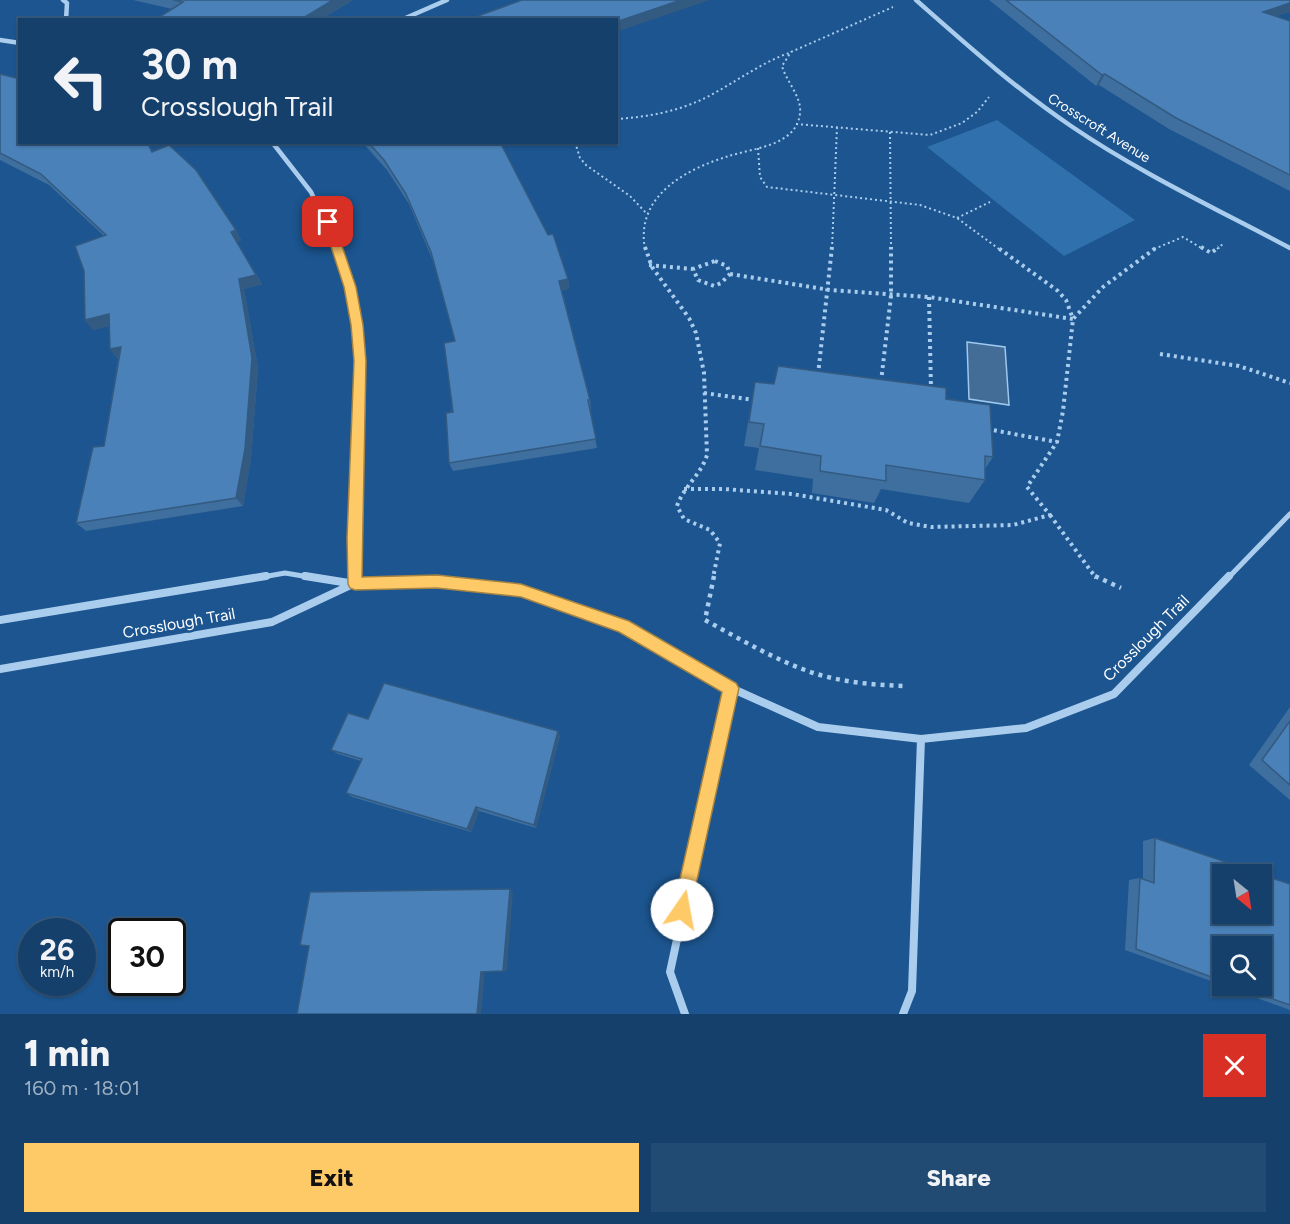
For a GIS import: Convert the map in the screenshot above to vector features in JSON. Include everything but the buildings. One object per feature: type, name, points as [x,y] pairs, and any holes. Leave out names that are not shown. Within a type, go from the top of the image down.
[{"type":"street","points":[[63,0],[66,3],[66,18]]},
{"type":"street","points":[[406,18],[447,0]]},
{"type":"street","name":"Crosscroft Avenue","points":[[915,0],[1011,83],[1074,128],[1120,156],[1290,248]]},
{"type":"street","points":[[0,40],[18,43]]},
{"type":"street","points":[[274,144],[292,164],[328,222],[350,287],[357,325],[360,361],[354,538],[355,584]]},
{"type":"street","name":"Crosslough Trail","points":[[0,620],[285,573],[355,584],[437,582],[521,590],[623,626],[731,688],[818,727],[921,739],[1026,728],[1114,694],[1290,514]]},
{"type":"street","name":"Crosslough Trail","points":[[0,669],[272,622],[355,584]]},
{"type":"street","points":[[685,1014],[670,972],[731,688]]},
{"type":"street","points":[[903,1014],[912,992],[921,739]]},
{"type":"path","points":[[618,119],[651,117],[687,106],[723,88],[758,65],[897,5]]},
{"type":"path","points":[[791,52],[782,66],[788,85],[800,105],[800,116],[792,132],[781,141],[729,155],[676,181],[652,203],[644,220],[644,237],[649,265],[695,331],[702,357],[707,458],[684,489],[677,506],[684,519],[700,524],[715,533],[720,543],[705,620],[804,669],[834,678],[906,686]]},
{"type":"path","points":[[796,124],[930,135],[962,123],[978,112],[993,90]]},
{"type":"path","points":[[818,379],[830,290],[836,194],[837,127]]},
{"type":"path","points":[[881,387],[891,296],[890,132]]},
{"type":"path","points":[[576,144],[580,158],[586,165],[630,196],[647,214]]},
{"type":"path","points":[[758,148],[760,177],[767,187],[920,205],[957,218],[1058,291],[1066,300],[1073,319],[1064,411],[1057,442],[1028,487],[1069,538],[1096,579],[1121,588]]},
{"type":"path","points":[[957,218],[990,202]]},
{"type":"path","points":[[1073,319],[1102,287],[1155,248],[1183,237],[1211,253],[1233,238]]},
{"type":"path","points":[[649,265],[693,269],[715,261],[727,267],[730,274]]},
{"type":"path","points":[[693,269],[698,280],[714,286],[730,274]]},
{"type":"path","points":[[730,274],[830,290],[929,297],[1073,319]]},
{"type":"path","points":[[929,297],[931,397]]},
{"type":"path","points":[[1160,354],[1239,366],[1290,383]]},
{"type":"path","points":[[704,393],[761,401]]},
{"type":"path","points":[[980,428],[1057,442]]},
{"type":"path","points":[[684,489],[724,489],[792,494],[886,510],[908,523],[931,527],[1013,525],[1050,515]]},
{"type":"shaded area","points":[[997,120],[1135,220],[1064,256],[927,147]]},
{"type":"shaded area","points":[[967,342],[1005,347],[1009,405],[969,399]]},
{"type":"route","points":[[328,222],[350,287],[357,325],[360,361],[354,538],[355,584],[437,582],[521,590],[623,626],[731,688],[682,910]]}]
